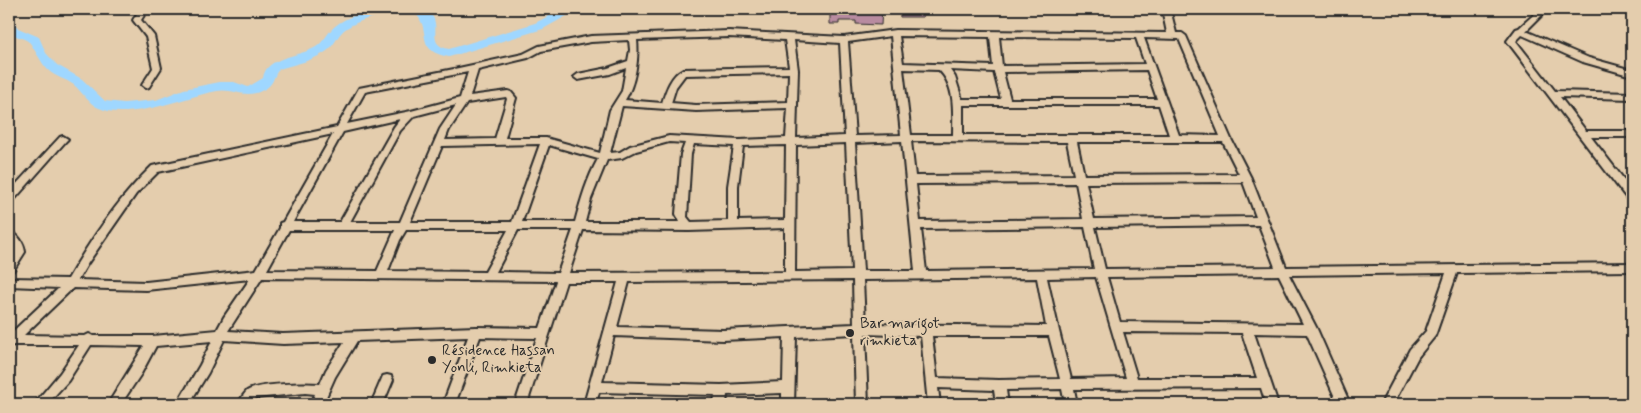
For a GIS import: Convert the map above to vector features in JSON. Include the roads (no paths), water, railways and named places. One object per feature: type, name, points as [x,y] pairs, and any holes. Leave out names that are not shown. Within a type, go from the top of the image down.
[{"type":"street","points":[[144,9],[137,20],[150,36],[157,68],[146,85]]},
{"type":"street","points":[[1166,9],[1172,36]]},
{"type":"street","points":[[1544,9],[1519,31],[1511,41],[1632,197]]},
{"type":"street","points":[[1519,31],[1586,60],[1632,73]]},
{"type":"street","points":[[895,33],[921,274]]},
{"type":"street","points":[[182,404],[228,320],[259,274],[284,226],[342,128],[362,90],[474,68],[525,56],[539,49],[568,46],[584,40],[721,34],[844,40],[895,33],[1182,36],[1226,139],[1246,178],[1282,271],[1311,329],[1344,404]]},
{"type":"street","points":[[994,34],[998,69],[1006,102]]},
{"type":"street","points":[[1138,35],[1175,138]]},
{"type":"street","points":[[789,36],[794,70],[791,142],[790,275]]},
{"type":"street","points":[[521,404],[543,333],[563,278],[586,198],[604,157],[610,126],[626,91],[634,50],[633,39]]},
{"type":"street","points":[[844,40],[862,404]]},
{"type":"street","points":[[578,76],[610,71],[630,63]]},
{"type":"street","points":[[899,66],[998,69],[1150,67]]},
{"type":"street","points":[[941,67],[951,77],[958,102],[958,138]]},
{"type":"street","points":[[381,274],[445,129],[464,100],[474,68]]},
{"type":"street","points":[[666,104],[672,86],[683,72],[794,70]]},
{"type":"street","points":[[1552,94],[1632,96]]},
{"type":"street","points":[[10,341],[71,283],[84,260],[134,191],[155,169],[412,114],[464,100],[511,96],[499,142]]},
{"type":"street","points":[[958,102],[1162,102]]},
{"type":"street","points":[[619,103],[666,104],[696,108],[793,105]]},
{"type":"street","points":[[343,226],[397,129],[412,114]]},
{"type":"street","points":[[1584,134],[1632,134]]},
{"type":"street","points":[[440,143],[546,141],[604,157],[622,154],[652,142],[669,139],[738,143],[906,138],[1226,139]]},
{"type":"street","points":[[1071,138],[1100,272],[1133,383]]},
{"type":"street","points":[[9,198],[14,188],[63,139]]},
{"type":"street","points":[[689,227],[681,214],[686,154],[690,140]]},
{"type":"street","points":[[488,276],[516,225],[546,141]]},
{"type":"street","points":[[733,226],[733,186],[738,143]]},
{"type":"street","points":[[911,180],[1246,178]]},
{"type":"street","points":[[916,225],[1262,221]]},
{"type":"street","points":[[284,226],[402,227],[516,225],[689,227],[791,224]]},
{"type":"street","points":[[9,234],[19,245],[20,252],[9,268]]},
{"type":"street","points":[[9,282],[146,286],[259,274],[625,278],[1632,267]]},
{"type":"street","points":[[1387,404],[1414,353],[1431,333],[1453,269]]},
{"type":"street","points":[[1041,273],[1071,404]]},
{"type":"street","points":[[590,404],[625,278]]},
{"type":"street","points":[[1117,326],[1247,330],[1311,329]]},
{"type":"street","points":[[609,331],[722,335],[790,334],[859,329],[1053,331]]},
{"type":"street","points":[[1247,330],[1263,383],[1272,404]]},
{"type":"street","points":[[926,331],[934,404]]},
{"type":"street","points":[[10,341],[90,338],[152,340],[220,336],[283,339],[476,332],[543,333]]},
{"type":"street","points":[[449,404],[476,332]]},
{"type":"street","points":[[788,404],[790,334]]},
{"type":"street","points":[[316,404],[322,390],[353,337]]},
{"type":"street","points":[[40,404],[64,377],[90,338]]},
{"type":"street","points":[[114,404],[137,370],[152,340]]},
{"type":"street","points":[[377,404],[387,380]]},
{"type":"street","points":[[933,383],[999,385],[1263,383]]},
{"type":"street","points":[[999,385],[1002,404]]},
{"type":"street","points":[[594,388],[720,390],[789,387]]},
{"type":"street","points":[[244,404],[251,395],[256,393],[298,388],[322,390]]},
{"type":"street","points":[[720,390],[720,404]]},
{"type":"waterway","points":[[9,24],[14,31],[35,40],[41,54],[53,68],[78,82],[102,105],[124,107],[158,104],[184,93],[220,86],[234,86],[243,91],[252,90],[269,80],[270,72],[275,66],[318,51],[347,23],[366,16],[399,10],[418,9],[428,19],[430,42],[438,51],[449,53],[471,48],[517,31],[539,26],[569,10],[579,9]]},
{"type":"place","name":"Bar marigot rimkieta","points":[[850,333]]},
{"type":"place","name":"Résidence Hassan Yonli, Rimkieta","points":[[432,360]]}]
